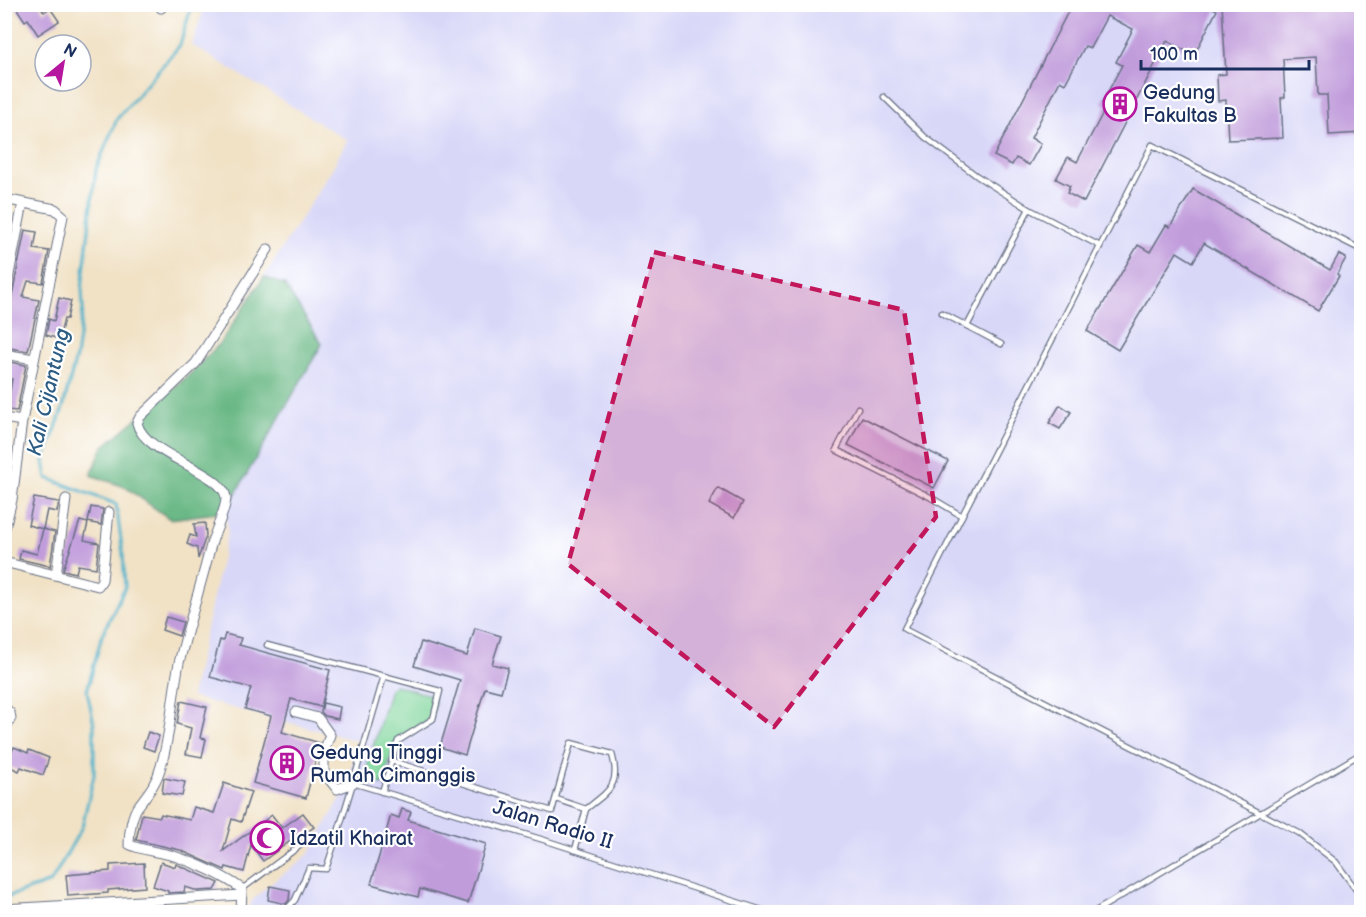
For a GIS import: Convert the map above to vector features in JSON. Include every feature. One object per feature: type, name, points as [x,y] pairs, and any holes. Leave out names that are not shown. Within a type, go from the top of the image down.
[{"type":"street","points":[[4,199],[55,209],[63,216],[22,421],[12,500],[4,532]]},
{"type":"street","points":[[4,300],[23,203]]},
{"type":"street","points":[[242,892],[219,874],[204,867],[129,844],[130,830],[137,806],[153,788],[161,767],[179,664],[213,537],[226,501],[225,493],[214,481],[154,444],[140,430],[137,423],[140,417],[196,363],[268,249]]},
{"type":"street","points":[[4,354],[34,359]]},
{"type":"street","points":[[4,418],[22,421]]},
{"type":"street","points":[[56,575],[66,499]]},
{"type":"street","points":[[4,562],[94,586],[100,584],[109,512]]},
{"type":"street","points":[[4,707],[11,718],[4,729]]},
{"type":"street","points":[[296,712],[318,717],[330,735],[324,751],[324,773],[337,789],[352,783]]},
{"type":"street","points":[[4,909],[242,892]]},
{"type":"street","points":[[241,912],[242,892]]},
{"type":"lane","points":[[884,97],[925,137],[977,176],[1029,209],[1100,246]]},
{"type":"lane","points":[[1362,250],[1152,146],[904,629],[1261,813],[1314,843],[1336,862],[1362,898]]},
{"type":"lane","points":[[967,326],[1029,209]]},
{"type":"lane","points":[[942,313],[1001,344]]},
{"type":"lane","points":[[858,408],[836,450],[930,497],[962,516]]},
{"type":"lane","points":[[267,645],[440,691],[433,719],[398,741],[382,792]]},
{"type":"lane","points":[[284,912],[295,900],[309,868],[326,869],[384,676]]},
{"type":"lane","points":[[392,761],[552,811],[571,743],[612,754],[616,769],[612,789],[586,809],[574,849]]},
{"type":"lane","points":[[1094,912],[1362,753]]},
{"type":"lane","name":"Jalan Radio II","points":[[352,783],[574,849],[768,912]]},
{"type":"lane","points":[[556,799],[586,809]]},
{"type":"lane","points":[[242,892],[309,839],[335,843]]},
{"type":"highlighted area","points":[[654,252],[904,310],[936,517],[774,727],[568,564]]},
{"type":"shaded area","points":[[205,5],[1361,5],[1361,912],[248,912],[251,902],[263,890],[308,855],[345,791],[359,741],[191,697],[228,530],[225,512],[285,285],[264,277],[332,169],[347,140],[192,45]]},
{"type":"green space","points":[[264,277],[285,285],[322,344],[225,512],[170,519],[125,487],[91,475],[103,447],[188,376],[220,343]]},
{"type":"green space","points":[[395,685],[433,696],[435,703],[430,720],[398,738],[382,785],[368,782],[364,778],[390,689]]},
{"type":"building","points":[[23,4],[39,4],[44,12],[50,8],[59,21],[41,33],[37,33],[28,19],[25,21],[17,9]]},
{"type":"building","name":"Gedung Fakultas B","points":[[1072,4],[1205,4],[1217,10],[1194,55],[1167,41],[1084,202],[1067,193],[1070,186],[1056,179],[1068,157],[1077,162],[1107,105],[1102,103],[1122,65],[1116,62],[1133,29],[1107,16],[1090,48],[1085,46],[1065,84],[1060,81],[1031,138],[1041,144],[1029,165],[1016,158],[1012,165],[994,156]]},
{"type":"building","points":[[1222,4],[1362,4],[1362,133],[1329,135],[1327,95],[1318,95],[1316,57],[1283,59],[1285,97],[1281,98],[1283,138],[1228,140],[1226,100],[1218,101],[1217,75],[1226,74]]},
{"type":"building","points":[[1193,189],[1330,270],[1339,254],[1346,258],[1337,274],[1339,276],[1318,311],[1204,243],[1193,262],[1177,252],[1118,350],[1087,331],[1138,245],[1150,252],[1166,225],[1170,227]]},
{"type":"building","points":[[25,230],[37,232],[34,249],[49,251],[43,283],[28,281],[23,297],[39,300],[28,351],[4,347],[4,322],[7,310],[5,310],[11,301]]},
{"type":"building","points":[[59,298],[71,301],[59,339],[46,335],[49,319],[54,321]]},
{"type":"building","points":[[4,361],[26,365],[17,411],[7,410],[12,379],[4,379]]},
{"type":"building","points":[[1060,405],[1071,412],[1060,429],[1049,423]]},
{"type":"building","points":[[862,417],[948,461],[934,488],[848,445]]},
{"type":"building","points":[[718,488],[743,502],[734,518],[709,504]]},
{"type":"building","points":[[34,498],[59,502],[57,512],[47,510],[43,529],[28,525]]},
{"type":"building","points":[[91,507],[103,509],[101,525],[88,522]]},
{"type":"building","points":[[80,521],[88,523],[84,540],[99,543],[96,568],[78,565],[76,573],[63,570]]},
{"type":"building","points":[[205,523],[206,536],[198,559],[197,548],[187,544],[190,535],[196,537],[194,524]]},
{"type":"building","points":[[43,529],[55,532],[50,566],[19,559],[21,550],[37,554]]},
{"type":"building","points":[[166,617],[183,622],[179,636],[162,630]]},
{"type":"building","points":[[475,628],[501,636],[492,664],[508,668],[501,692],[485,688],[465,755],[440,747],[460,680],[414,666],[421,642],[467,656]]},
{"type":"building","points":[[225,634],[241,638],[239,645],[330,670],[321,707],[291,699],[282,732],[320,743],[306,798],[253,783],[271,716],[245,709],[251,688],[210,677],[220,640],[223,641]]},
{"type":"building","points":[[181,701],[207,707],[200,738],[206,739],[202,757],[186,754],[191,728],[177,724]]},
{"type":"building","points":[[323,703],[340,707],[338,719],[325,716],[321,712]]},
{"type":"building","points":[[148,732],[159,736],[154,751],[143,747]]},
{"type":"building","points":[[14,747],[49,758],[43,775],[21,767],[19,771],[6,765]]},
{"type":"building","points":[[164,778],[185,782],[182,796],[162,793]]},
{"type":"building","points":[[224,783],[251,792],[241,822],[232,819],[223,851],[272,815],[282,828],[303,813],[314,827],[263,861],[251,845],[244,872],[226,867],[225,870],[180,850],[136,840],[142,814],[160,817],[161,814],[190,820],[194,807],[214,813]]},
{"type":"building","points":[[402,809],[411,812],[408,820],[486,844],[468,903],[420,889],[418,897],[371,884],[391,815],[399,818]]},
{"type":"building","points":[[161,862],[175,867],[176,864],[219,883],[215,890],[198,891],[185,887],[184,892],[168,893],[168,891],[153,886]]},
{"type":"building","points":[[144,863],[145,887],[68,896],[66,875],[110,871],[110,865]]},
{"type":"building","points":[[270,886],[290,890],[286,904],[268,900]]},
{"type":"waterway","name":"Kali Cijantung","points":[[4,898],[51,882],[82,827],[94,775],[94,724],[87,691],[102,635],[125,587],[116,504],[47,478],[44,461],[62,411],[76,357],[83,310],[82,288],[96,169],[117,119],[180,45],[192,4]]},
{"type":"place","name":"Gedung Fakultas B","points":[[1120,104]]},
{"type":"place","name":"Gedung Tinggi Rumah Cimanggis","points":[[287,763]]},
{"type":"place","name":"Idzatil Khairat","points":[[267,838]]}]
